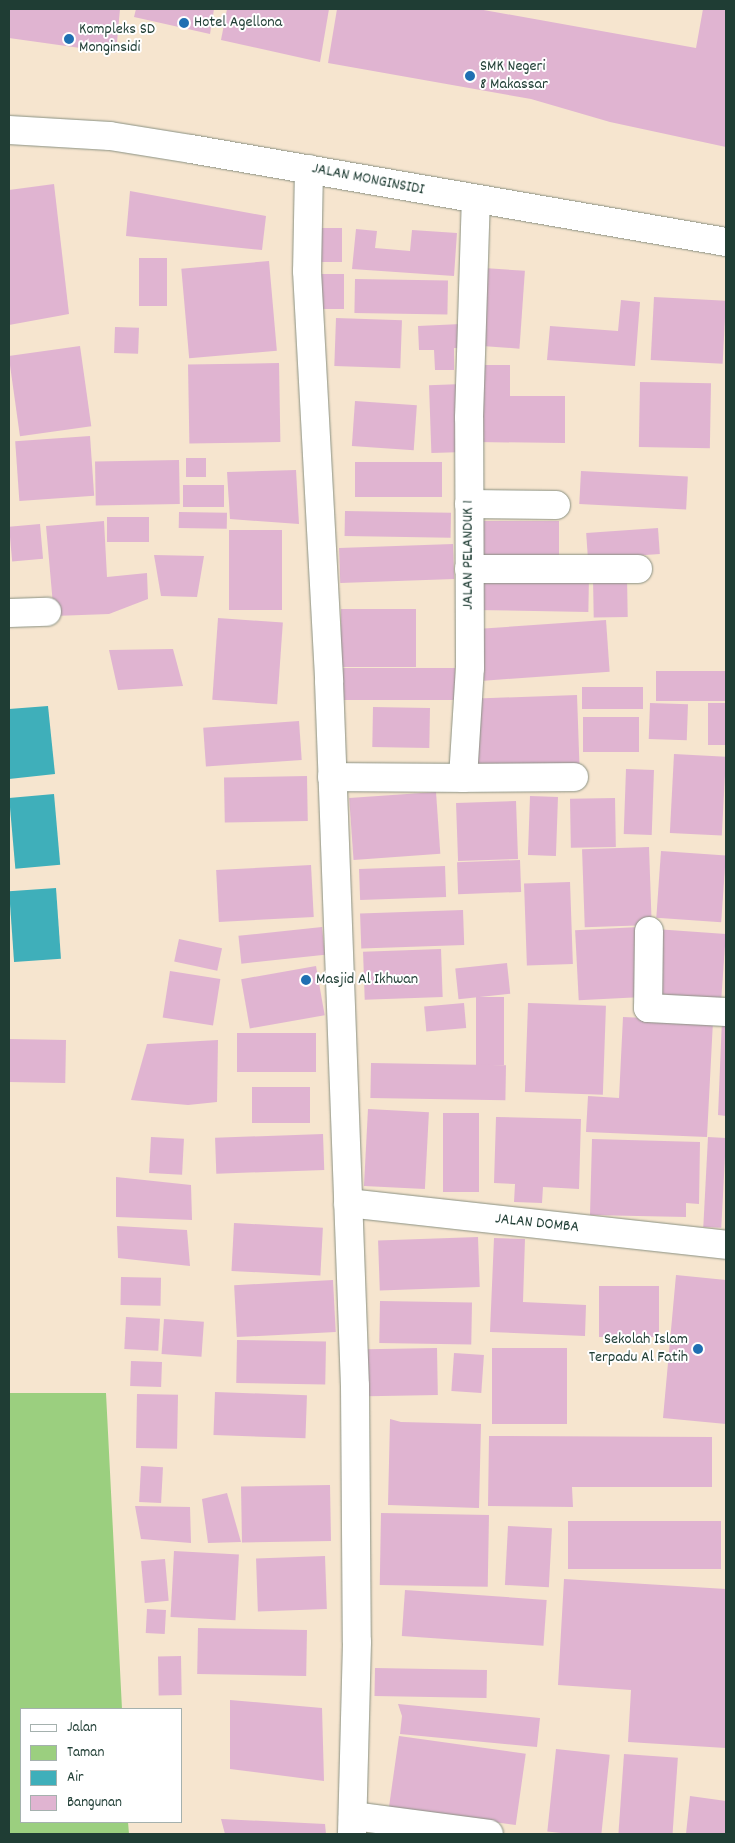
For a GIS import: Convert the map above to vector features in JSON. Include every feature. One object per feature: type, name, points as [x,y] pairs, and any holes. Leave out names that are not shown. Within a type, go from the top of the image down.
[{"type":"street","name":"JALAN MONGINSIDI","points":[[9,130],[110,136],[726,242]]},
{"type":"street","points":[[309,169],[307,271],[332,777],[355,1386],[357,1642],[352,1825],[489,1834]]},
{"type":"street","name":"JALAN PELANDUK 1","points":[[463,778],[470,668],[469,418],[476,200]]},
{"type":"street","points":[[469,504],[556,505]]},
{"type":"street","points":[[469,569],[638,569]]},
{"type":"street","points":[[9,613],[47,612]]},
{"type":"street","points":[[332,777],[574,777]]},
{"type":"street","points":[[649,932],[648,1008],[726,1012]]},
{"type":"street","name":"JALAN DOMBA","points":[[348,1203],[726,1245]]},
{"type":"green space","points":[[9,1393],[106,1393],[122,1708],[20,1708],[20,1823],[128,1823],[129,1834],[9,1834]]},
{"type":"water","points":[[48,706],[55,774],[9,779],[9,709]]},
{"type":"water","points":[[54,794],[60,865],[15,869],[9,798]]},
{"type":"water","points":[[56,888],[61,959],[14,962],[9,891]]},
{"type":"building","points":[[9,9],[120,9],[116,53],[9,38]]},
{"type":"building","name":"Hotel Agellona","points":[[136,9],[214,9],[210,34],[134,17]]},
{"type":"building","points":[[227,9],[329,9],[320,62],[221,40]]},
{"type":"building","points":[[337,9],[478,9],[696,48],[703,9],[726,9],[726,147],[610,122],[531,99],[328,63]]},
{"type":"building","points":[[54,184],[69,314],[9,325],[9,190]]},
{"type":"building","points":[[130,191],[266,216],[262,250],[126,236]]},
{"type":"building","points":[[313,228],[342,228],[342,262],[313,262]]},
{"type":"building","points":[[356,229],[377,231],[375,248],[410,251],[412,230],[457,233],[454,276],[352,269]]},
{"type":"building","points":[[139,258],[167,258],[167,306],[139,306]]},
{"type":"building","points":[[269,261],[277,351],[189,358],[181,269]]},
{"type":"building","points":[[484,268],[525,271],[519,349],[479,346]]},
{"type":"building","points":[[321,274],[344,274],[344,309],[321,309]]},
{"type":"building","points":[[355,279],[448,281],[447,315],[354,313]]},
{"type":"building","points":[[654,297],[726,301],[723,364],[651,360]]},
{"type":"building","points":[[621,300],[640,302],[635,366],[547,360],[550,326],[618,331]]},
{"type":"building","points":[[336,318],[402,320],[400,368],[334,366]]},
{"type":"building","points":[[461,324],[462,348],[454,348],[454,370],[435,370],[434,350],[419,350],[418,326]]},
{"type":"building","points":[[115,327],[139,328],[138,354],[114,353]]},
{"type":"building","points":[[80,346],[91,426],[20,436],[9,356]]},
{"type":"building","points":[[279,363],[280,442],[189,444],[188,365]]},
{"type":"building","points":[[476,365],[510,365],[510,396],[565,396],[565,443],[476,442]]},
{"type":"building","points":[[640,382],[711,383],[710,448],[639,447]]},
{"type":"building","points":[[462,384],[464,452],[431,453],[429,385]]},
{"type":"building","points":[[355,401],[417,405],[414,450],[352,446]]},
{"type":"building","points":[[90,436],[94,496],[19,501],[15,441]]},
{"type":"building","points":[[186,458],[206,458],[206,477],[186,477]]},
{"type":"building","points":[[179,460],[180,504],[96,505],[95,461]]},
{"type":"building","points":[[355,462],[442,462],[442,497],[355,497]]},
{"type":"building","points":[[296,470],[299,524],[230,519],[227,472]]},
{"type":"building","points":[[581,471],[688,477],[686,510],[579,504]]},
{"type":"building","points":[[183,485],[224,485],[224,507],[183,507]]},
{"type":"building","points":[[345,511],[451,513],[451,538],[345,536]]},
{"type":"building","points":[[179,512],[227,513],[227,529],[179,528]]},
{"type":"building","points":[[107,517],[149,517],[149,542],[107,542]]},
{"type":"building","points":[[104,521],[107,577],[147,573],[148,599],[109,614],[54,616],[46,526]]},
{"type":"building","points":[[476,521],[559,521],[559,561],[476,561]]},
{"type":"building","points":[[40,524],[43,559],[12,562],[9,527]]},
{"type":"building","points":[[658,528],[660,554],[588,559],[586,533]]},
{"type":"building","points":[[229,530],[282,530],[282,610],[229,610]]},
{"type":"building","points":[[453,544],[454,579],[340,583],[339,548]]},
{"type":"building","points":[[154,555],[204,556],[197,597],[161,596]]},
{"type":"building","points":[[476,574],[589,576],[588,612],[475,610]]},
{"type":"building","points":[[627,576],[628,617],[594,618],[593,577]]},
{"type":"building","points":[[341,609],[416,609],[416,667],[341,667]]},
{"type":"building","points":[[218,618],[283,623],[277,704],[212,700]]},
{"type":"building","points":[[606,620],[610,672],[484,681],[480,629]]},
{"type":"building","points":[[173,649],[183,686],[118,690],[109,650]]},
{"type":"building","points":[[343,668],[455,668],[455,700],[343,700]]},
{"type":"building","points":[[656,671],[726,671],[726,701],[656,701]]},
{"type":"building","points":[[582,687],[643,687],[643,709],[582,709]]},
{"type":"building","points":[[577,695],[580,768],[474,772],[471,699]]},
{"type":"building","points":[[650,703],[688,704],[687,740],[649,739]]},
{"type":"building","points":[[708,703],[726,703],[726,745],[708,745]]},
{"type":"building","points":[[373,707],[430,708],[429,748],[372,747]]},
{"type":"building","points":[[583,717],[639,717],[639,752],[583,752]]},
{"type":"building","points":[[299,721],[302,760],[206,767],[203,728]]},
{"type":"building","points":[[674,754],[726,757],[722,836],[670,833]]},
{"type":"building","points":[[626,769],[654,770],[652,835],[624,834]]},
{"type":"building","points":[[307,776],[308,821],[225,822],[224,777]]},
{"type":"building","points":[[436,792],[440,854],[354,860],[349,798]]},
{"type":"building","points":[[530,796],[558,797],[556,856],[528,855]]},
{"type":"building","points":[[615,798],[616,847],[571,848],[570,799]]},
{"type":"building","points":[[516,801],[518,859],[458,861],[456,803]]},
{"type":"building","points":[[649,847],[652,925],[585,927],[582,849]]},
{"type":"building","points":[[661,851],[726,856],[721,922],[656,918]]},
{"type":"building","points":[[520,860],[521,892],[458,894],[457,862]]},
{"type":"building","points":[[311,865],[314,917],[219,922],[216,870]]},
{"type":"building","points":[[445,866],[446,897],[360,900],[359,869]]},
{"type":"building","points":[[570,882],[573,964],[527,966],[524,884]]},
{"type":"building","points":[[463,910],[464,945],[361,949],[360,914]]},
{"type":"building","points":[[322,927],[325,955],[241,964],[238,936]]},
{"type":"building","points":[[639,927],[643,997],[579,1000],[575,930]]},
{"type":"building","points":[[655,929],[726,934],[721,999],[650,994]]},
{"type":"building","points":[[179,939],[222,948],[217,971],[174,961]]},
{"type":"building","points":[[441,949],[443,997],[365,1000],[363,952]]},
{"type":"building","points":[[507,963],[510,994],[459,999],[455,968]]},
{"type":"building","points":[[316,966],[325,1015],[250,1028],[241,979]]},
{"type":"building","points":[[170,971],[220,979],[213,1025],[163,1017]]},
{"type":"building","points":[[476,997],[504,997],[504,1065],[476,1065]]},
{"type":"building","points":[[464,1003],[466,1028],[426,1031],[424,1006]]},
{"type":"building","points":[[528,1003],[606,1006],[603,1095],[525,1092]]},
{"type":"building","points":[[623,1017],[713,1021],[707,1137],[586,1132],[588,1096],[619,1098]]},
{"type":"building","points":[[722,1019],[726,1019],[726,1116],[718,1115]]},
{"type":"building","points":[[237,1033],[316,1033],[316,1072],[237,1072]]},
{"type":"building","points":[[9,1039],[66,1040],[65,1083],[9,1082]]},
{"type":"building","points":[[218,1040],[217,1102],[188,1105],[131,1100],[147,1044]]},
{"type":"building","points":[[371,1063],[506,1065],[505,1100],[370,1098]]},
{"type":"building","points":[[252,1087],[310,1087],[310,1123],[252,1123]]},
{"type":"building","points":[[368,1109],[429,1112],[425,1189],[364,1186]]},
{"type":"building","points":[[443,1113],[479,1113],[479,1192],[443,1192]]},
{"type":"building","points":[[496,1117],[581,1119],[579,1189],[543,1187],[542,1203],[514,1202],[515,1184],[494,1183]]},
{"type":"building","points":[[323,1134],[324,1170],[216,1174],[215,1138]]},
{"type":"building","points":[[151,1137],[184,1139],[182,1175],[149,1173]]},
{"type":"building","points":[[708,1137],[726,1138],[721,1228],[703,1227]]},
{"type":"building","points":[[592,1139],[700,1142],[699,1204],[686,1203],[686,1217],[590,1215]]},
{"type":"building","points":[[116,1177],[191,1185],[192,1220],[116,1217]]},
{"type":"building","points":[[234,1223],[323,1228],[320,1276],[231,1271]]},
{"type":"building","points":[[117,1226],[187,1230],[190,1266],[118,1258]]},
{"type":"building","points":[[478,1237],[480,1287],[380,1290],[378,1240]]},
{"type":"building","points":[[494,1238],[525,1239],[523,1302],[586,1305],[585,1336],[490,1332]]},
{"type":"building","name":"Sekolah Islam Terpadu Al Fatih","points":[[676,1275],[726,1280],[726,1424],[663,1418]]},
{"type":"building","points":[[121,1277],[161,1278],[161,1306],[121,1305]]},
{"type":"building","points":[[333,1280],[336,1332],[237,1337],[234,1285]]},
{"type":"building","points":[[599,1286],[659,1286],[659,1337],[599,1337]]},
{"type":"building","points":[[380,1301],[472,1303],[471,1345],[379,1343]]},
{"type":"building","points":[[126,1317],[160,1319],[158,1351],[124,1349]]},
{"type":"building","points":[[164,1319],[204,1322],[201,1357],[162,1354]]},
{"type":"building","points":[[237,1340],[326,1342],[325,1385],[236,1383]]},
{"type":"building","points":[[437,1348],[438,1395],[368,1396],[367,1349]]},
{"type":"building","points":[[492,1348],[567,1348],[567,1424],[492,1424]]},
{"type":"building","points":[[454,1353],[484,1355],[481,1393],[451,1391]]},
{"type":"building","points":[[131,1361],[162,1362],[161,1387],[130,1386]]},
{"type":"building","points":[[215,1392],[307,1395],[305,1438],[213,1435]]},
{"type":"building","points":[[137,1394],[178,1395],[177,1449],[136,1448]]},
{"type":"building","points":[[390,1419],[401,1422],[481,1424],[479,1508],[388,1505]]},
{"type":"building","points":[[489,1436],[712,1437],[712,1487],[572,1487],[573,1507],[488,1506]]},
{"type":"building","points":[[141,1466],[163,1467],[161,1503],[139,1502]]},
{"type":"building","points":[[330,1485],[331,1541],[242,1543],[241,1487]]},
{"type":"building","points":[[227,1493],[241,1542],[208,1543],[202,1499]]},
{"type":"building","points":[[135,1506],[190,1507],[191,1543],[141,1539]]},
{"type":"building","points":[[381,1513],[489,1515],[488,1587],[380,1585]]},
{"type":"building","points":[[568,1521],[721,1521],[721,1569],[568,1569]]},
{"type":"building","points":[[508,1526],[552,1528],[549,1587],[505,1585]]},
{"type":"building","points":[[174,1551],[239,1554],[235,1620],[171,1617]]},
{"type":"building","points":[[325,1556],[327,1609],[258,1611],[256,1558]]},
{"type":"building","points":[[165,1559],[169,1601],[145,1603],[141,1561]]},
{"type":"building","points":[[564,1579],[726,1589],[726,1748],[628,1742],[631,1690],[558,1685]]},
{"type":"building","points":[[405,1590],[547,1600],[543,1646],[402,1636]]},
{"type":"building","points":[[147,1609],[166,1610],[165,1634],[146,1633]]},
{"type":"building","points":[[198,1628],[307,1630],[306,1676],[197,1674]]},
{"type":"building","points":[[158,1656],[181,1656],[182,1695],[159,1695]]},
{"type":"building","points":[[375,1668],[487,1670],[486,1698],[375,1696]]},
{"type":"building","points":[[230,1700],[322,1708],[324,1781],[230,1769]]},
{"type":"building","points":[[398,1704],[540,1718],[537,1747],[400,1734],[402,1716]]},
{"type":"building","points":[[399,1736],[526,1754],[516,1825],[389,1807]]},
{"type":"building","points":[[556,1749],[610,1755],[601,1834],[547,1832]]},
{"type":"building","points":[[624,1754],[678,1758],[673,1834],[618,1834]]},
{"type":"building","points":[[690,1796],[726,1801],[726,1834],[686,1834]]},
{"type":"building","points":[[221,1819],[325,1824],[326,1834],[225,1834]]},
{"type":"place","name":"Hotel Agellona","points":[[184,23]]},
{"type":"place","name":"Kompleks SD Monginsidi","points":[[69,39]]},
{"type":"place","name":"SMK Negeri 8 Makassar","points":[[470,76]]},
{"type":"place","name":"Masjid Al Ikhwan","points":[[306,980]]},
{"type":"place","name":"Sekolah Islam Terpadu Al Fatih","points":[[698,1349]]}]
